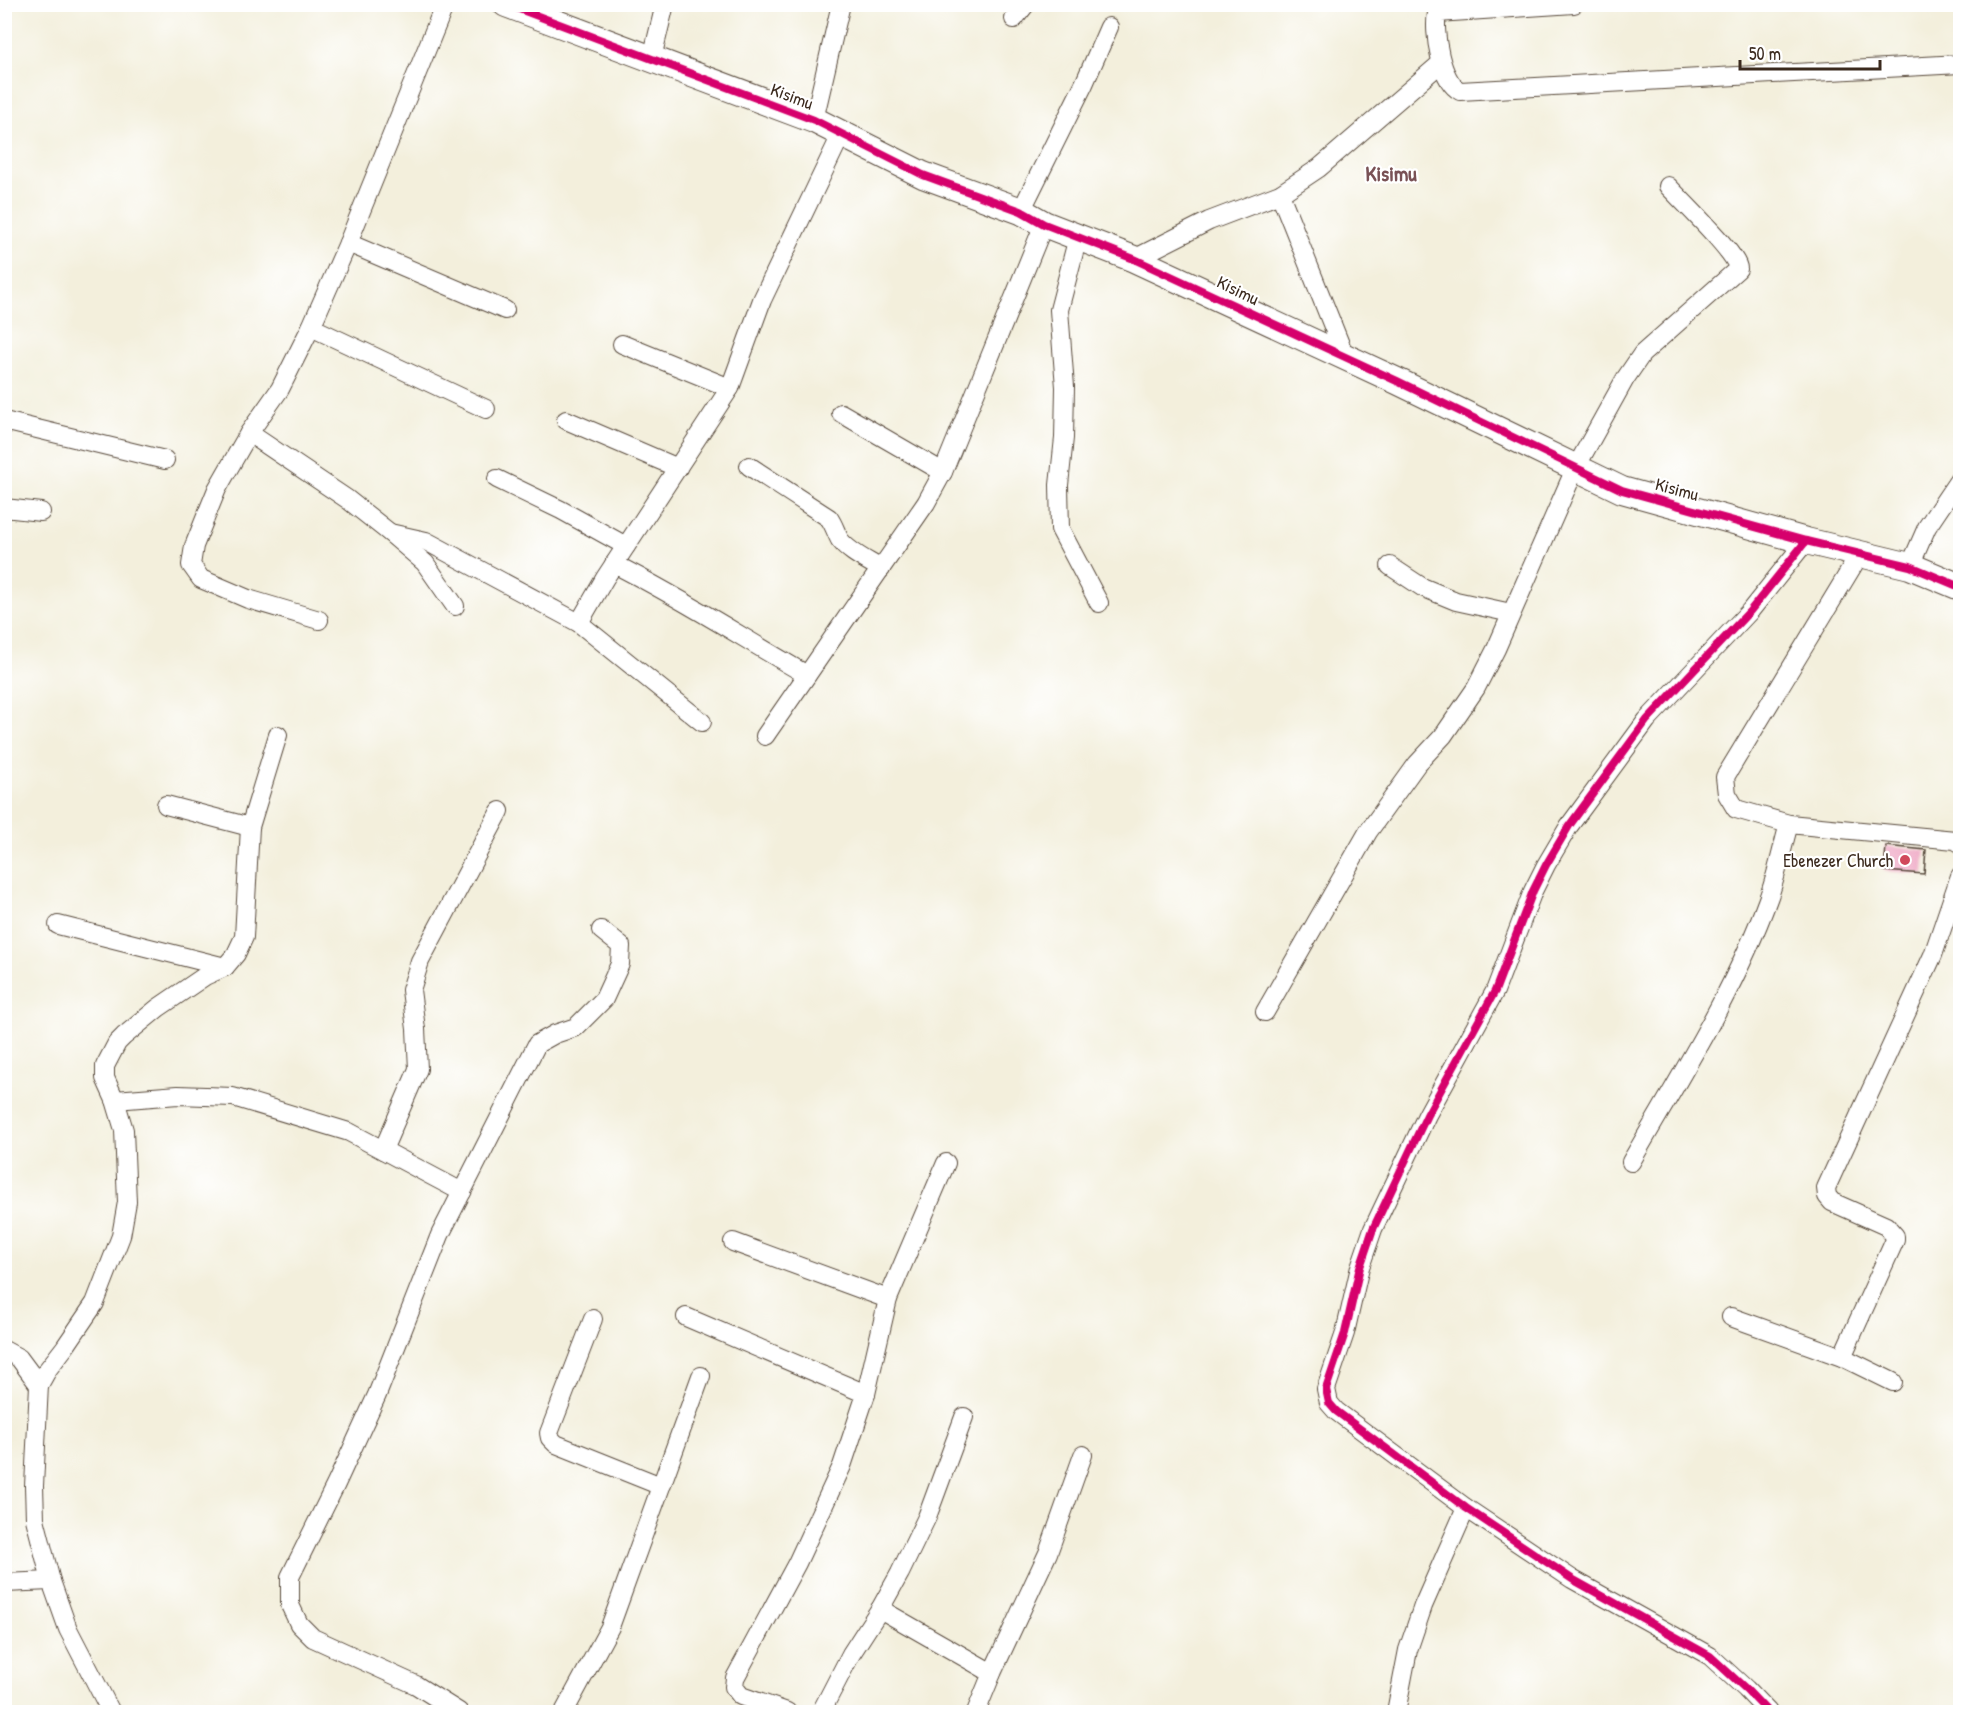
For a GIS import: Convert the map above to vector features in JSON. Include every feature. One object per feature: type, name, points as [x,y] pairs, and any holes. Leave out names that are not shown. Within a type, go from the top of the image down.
[{"type":"street","points":[[319,620],[248,599],[201,579],[191,565],[194,546],[217,489],[249,433],[280,389],[311,327],[348,243],[445,4]]},
{"type":"street","name":"Kisimu","points":[[506,4],[814,120],[923,175],[1021,211],[1044,224],[1134,259],[1622,490],[1910,566],[1960,587]]},
{"type":"street","points":[[652,58],[665,4]]},
{"type":"street","points":[[814,120],[841,4]]},
{"type":"street","points":[[1014,19],[1026,4]]},
{"type":"street","points":[[1574,4],[1437,9],[1436,22],[1441,63],[1454,88],[1460,91],[1960,64]]},
{"type":"street","points":[[1021,211],[1084,84],[1109,27]]},
{"type":"street","points":[[1134,259],[1209,221],[1280,194],[1319,168],[1441,63]]},
{"type":"street","points":[[579,623],[614,564],[730,388],[762,300],[842,133]]},
{"type":"street","points":[[1265,1012],[1368,832],[1417,764],[1443,736],[1476,688],[1496,649],[1575,469],[1625,379],[1642,354],[1733,275],[1740,266],[1668,186]]},
{"type":"street","points":[[1280,194],[1346,358]]},
{"type":"street","points":[[765,736],[926,503],[943,472],[1044,224]]},
{"type":"street","points":[[1078,237],[1059,310],[1065,387],[1064,438],[1059,484],[1060,529],[1099,603]]},
{"type":"street","points":[[348,243],[505,310]]},
{"type":"street","points":[[311,327],[486,409]]},
{"type":"street","points":[[622,344],[730,388]]},
{"type":"street","points":[[841,414],[943,472]]},
{"type":"street","points":[[566,420],[678,468]]},
{"type":"street","points":[[4,421],[165,460]]},
{"type":"street","points":[[249,433],[347,499],[390,533],[425,564],[455,606]]},
{"type":"street","points":[[749,466],[829,518],[836,527],[839,538],[849,549],[881,569]]},
{"type":"street","points":[[1910,566],[1927,527],[1960,478]]},
{"type":"street","points":[[497,479],[561,510],[626,546]]},
{"type":"street","points":[[4,508],[41,512]]},
{"type":"street","points":[[390,533],[426,541],[579,623],[702,722]]},
{"type":"street","points":[[1768,1713],[1710,1656],[1572,1579],[1466,1508],[1329,1403],[1326,1389],[1345,1333],[1360,1267],[1373,1229],[1427,1114],[1495,992],[1533,891],[1546,865],[1569,826],[1647,720],[1750,611],[1806,540]]},
{"type":"street","points":[[1860,554],[1725,777],[1727,794],[1736,809],[1789,824],[1955,840],[1960,843]]},
{"type":"street","points":[[614,564],[656,585],[727,630],[807,675]]},
{"type":"street","points":[[1390,566],[1422,587],[1456,601],[1511,613]]},
{"type":"street","points":[[111,1713],[68,1629],[51,1581],[35,1519],[34,1486],[39,1384],[95,1303],[121,1236],[126,1202],[124,1130],[115,1100],[105,1078],[105,1066],[117,1043],[158,1008],[205,976],[225,968],[236,954],[244,936],[250,827],[278,735]]},
{"type":"street","points":[[166,805],[250,827]]},
{"type":"street","points":[[383,1150],[418,1069],[411,990],[420,961],[500,811]]},
{"type":"street","points":[[1631,1162],[1711,1022],[1748,949],[1770,896],[1789,824]]},
{"type":"street","points":[[1842,1357],[1895,1236],[1886,1226],[1832,1202],[1827,1196],[1826,1188],[1933,955],[1960,876]]},
{"type":"street","points":[[58,925],[225,968]]},
{"type":"street","points":[[459,1713],[416,1685],[313,1638],[299,1624],[290,1605],[290,1577],[368,1415],[440,1235],[537,1044],[576,1026],[604,999],[620,964],[621,946],[601,930]]},
{"type":"street","points":[[115,1100],[178,1095],[233,1097],[349,1132],[462,1192]]},
{"type":"street","points":[[787,1713],[741,1696],[734,1687],[735,1677],[797,1563],[842,1466],[866,1395],[888,1299],[946,1163]]},
{"type":"street","points":[[733,1242],[888,1299]]},
{"type":"street","points":[[686,1317],[866,1395]]},
{"type":"street","points":[[1731,1317],[1842,1357],[1893,1382]]},
{"type":"street","points":[[593,1319],[549,1433],[550,1438],[555,1444],[661,1486]]},
{"type":"street","points":[[4,1350],[19,1358],[39,1384]]},
{"type":"street","points":[[564,1713],[610,1627],[701,1376]]},
{"type":"street","points":[[821,1713],[851,1654],[880,1609],[927,1517],[964,1417]]},
{"type":"street","points":[[976,1713],[992,1673],[1048,1553],[1083,1455]]},
{"type":"street","points":[[1396,1713],[1408,1650],[1423,1606],[1466,1508]]},
{"type":"street","points":[[4,1583],[51,1581]]},
{"type":"street","points":[[880,1609],[992,1673]]},
{"type":"building","name":"Ebenezer Church","points":[[1886,846],[1926,850],[1924,874],[1884,871]]},
{"type":"cycle path","points":[[506,4],[814,120],[923,175],[1021,211],[1044,224],[1134,259],[1397,381],[1622,490],[1806,541],[1910,566],[1960,587]]},
{"type":"cycle path","points":[[1768,1712],[1710,1656],[1572,1579],[1466,1508],[1336,1411],[1329,1403],[1326,1389],[1345,1333],[1360,1267],[1373,1229],[1427,1115],[1495,991],[1533,891],[1546,865],[1569,826],[1647,720],[1750,611],[1806,541]]},
{"type":"place","name":"Ebenezer Church","points":[[1905,860]]},
{"type":"district","name":"Kisimu","points":[[1391,173]]}]
